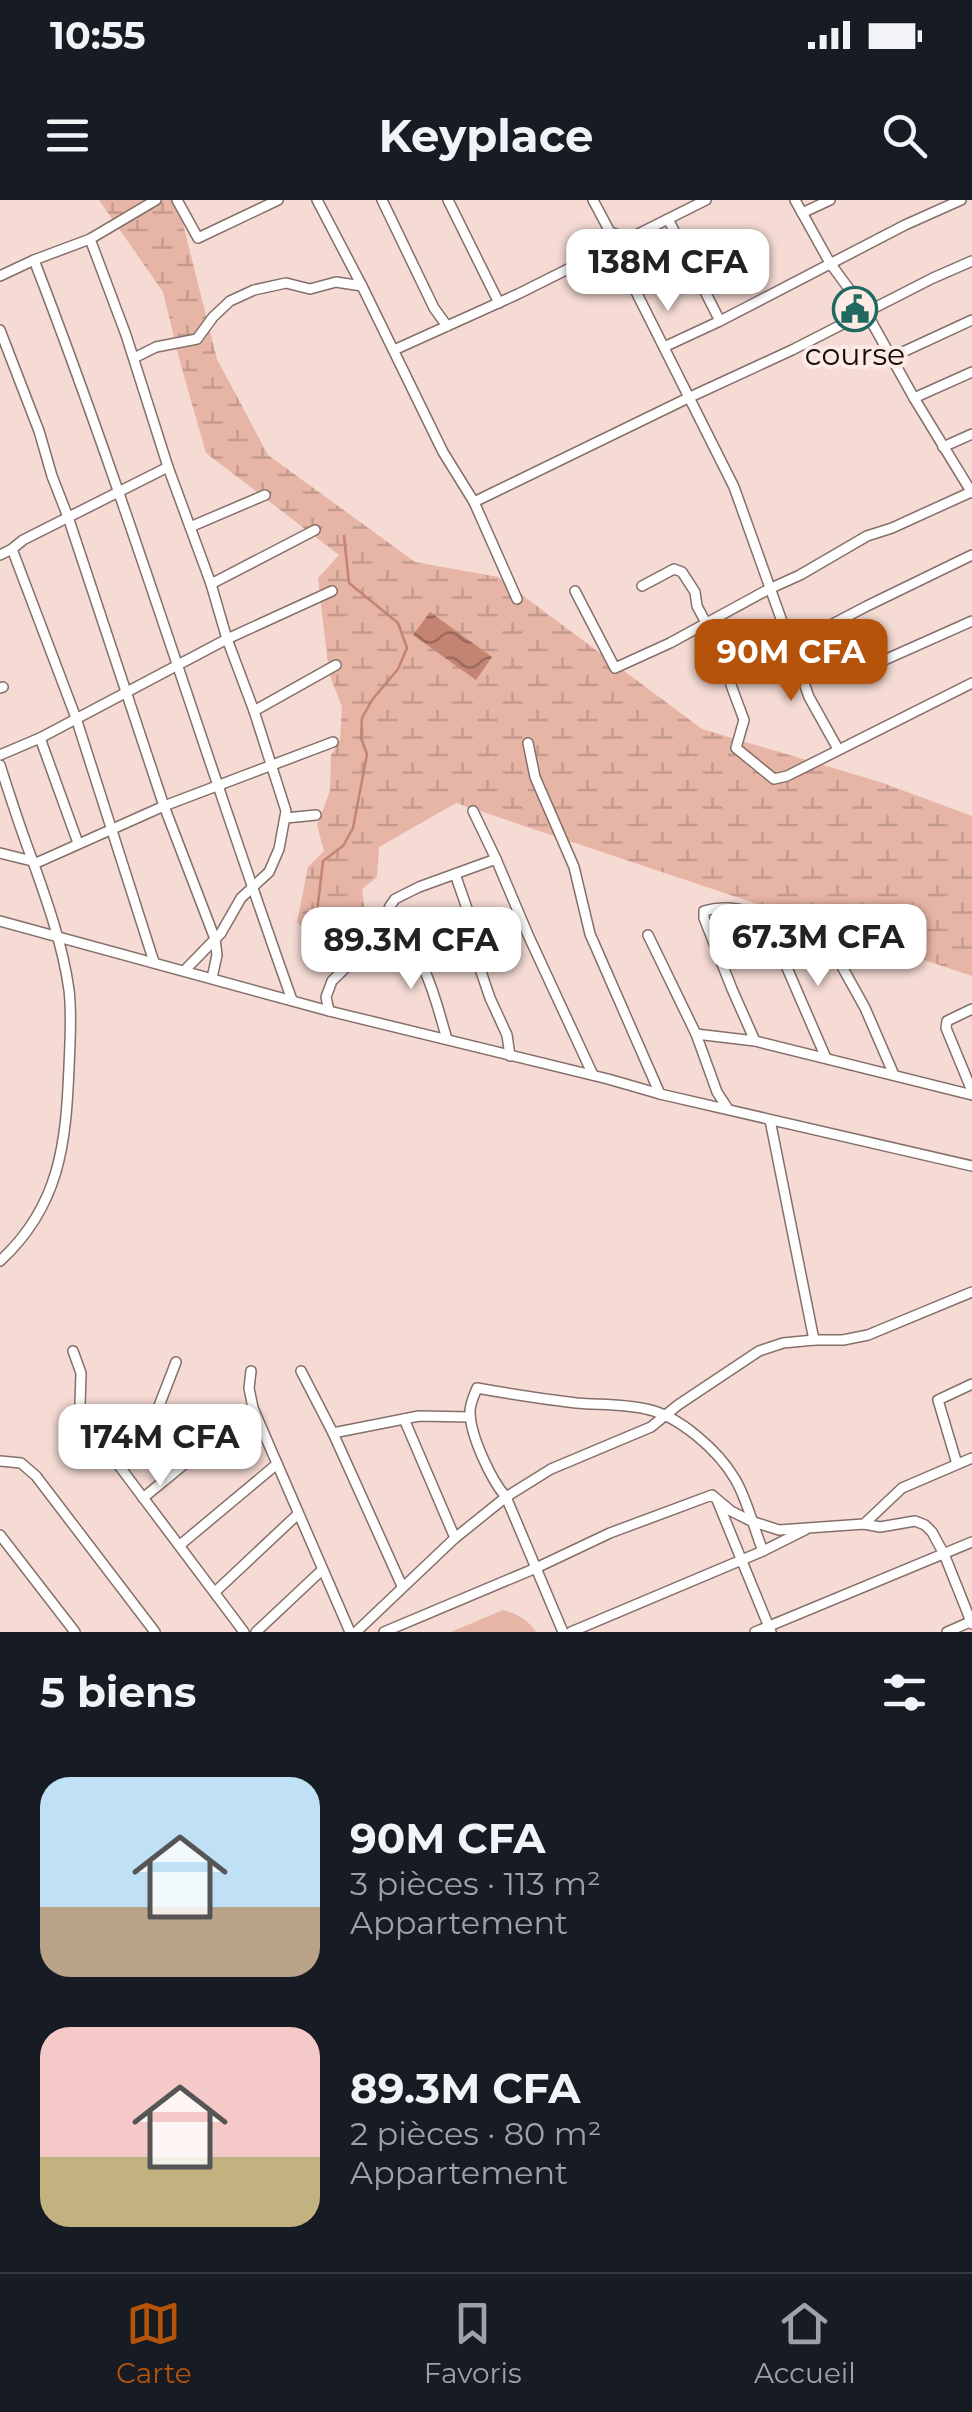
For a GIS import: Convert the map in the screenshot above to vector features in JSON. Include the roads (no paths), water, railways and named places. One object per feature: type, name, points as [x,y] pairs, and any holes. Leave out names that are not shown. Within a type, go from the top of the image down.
[{"type":"street","points":[[0,276],[90,239],[156,200]]},
{"type":"street","points":[[177,200],[198,238],[278,200]]},
{"type":"street","points":[[316,200],[442,452],[474,502],[516,599]]},
{"type":"street","points":[[382,200],[434,308],[447,326]]},
{"type":"street","points":[[448,200],[499,302]]},
{"type":"street","points":[[594,200],[610,232],[629,239]]},
{"type":"street","points":[[394,350],[706,200]]},
{"type":"street","points":[[575,592],[615,668],[800,575],[867,536],[972,492],[795,200]]},
{"type":"street","points":[[802,213],[830,200]]},
{"type":"street","points":[[664,347],[961,200]]},
{"type":"street","points":[[668,219],[720,322]]},
{"type":"street","points":[[90,239],[254,711],[286,818],[279,849],[264,877],[237,903],[225,927],[184,970]]},
{"type":"street","points":[[613,246],[734,487],[809,698],[838,749]]},
{"type":"street","points":[[34,260],[78,373],[292,1000]]},
{"type":"street","points":[[474,502],[972,261]]},
{"type":"street","points":[[134,358],[156,347],[197,339],[230,301],[254,290],[286,284],[310,289],[336,282],[362,286]]},
{"type":"street","points":[[892,358],[972,320]]},
{"type":"street","points":[[0,330],[39,431],[164,806],[215,939],[212,978]]},
{"type":"street","points":[[914,398],[972,372]]},
{"type":"street","points":[[944,447],[972,434]]},
{"type":"street","points":[[0,555],[168,467]]},
{"type":"street","points":[[190,527],[265,495]]},
{"type":"street","points":[[211,584],[315,530]]},
{"type":"street","points":[[12,550],[76,718],[154,962]]},
{"type":"street","points":[[787,640],[804,639],[972,555]]},
{"type":"street","points":[[642,586],[674,569],[682,572],[706,623],[724,648],[731,685],[744,720],[736,748],[770,777],[779,779],[972,683]]},
{"type":"street","points":[[0,755],[332,591]]},
{"type":"street","points":[[862,670],[972,621]]},
{"type":"street","points":[[254,711],[336,665]]},
{"type":"street","points":[[40,738],[78,843]]},
{"type":"street","points":[[0,853],[33,862],[164,806],[333,742]]},
{"type":"street","points":[[528,743],[535,777],[574,867],[590,934],[660,1094]]},
{"type":"street","points":[[0,765],[57,936],[71,1010],[64,1146],[51,1191],[22,1236],[0,1261]]},
{"type":"street","points":[[473,811],[593,1075]]},
{"type":"street","points":[[286,818],[316,815]]},
{"type":"street","points":[[329,1011],[326,997],[332,982],[371,945],[395,898],[496,859]]},
{"type":"street","points":[[454,874],[470,917],[482,977],[508,1035],[510,1056]]},
{"type":"street","points":[[756,1041],[704,911],[741,910],[764,918],[826,1058]]},
{"type":"street","points":[[0,922],[329,1011],[660,1094],[972,1166]]},
{"type":"street","points":[[382,930],[399,935],[418,957],[447,1039]]},
{"type":"street","points":[[648,935],[728,1109]]},
{"type":"street","points":[[830,945],[865,1008],[894,1075]]},
{"type":"street","points":[[972,1009],[946,1021],[946,1028],[972,1093]]},
{"type":"street","points":[[696,1034],[756,1041],[972,1093]]},
{"type":"street","points":[[770,1120],[814,1340]]},
{"type":"street","points":[[251,1371],[253,1408],[322,1570],[353,1632],[506,1497],[551,1469],[641,1432],[759,1351],[783,1343],[868,1335],[972,1292]]},
{"type":"street","points":[[74,1352],[81,1373],[84,1419],[244,1632]]},
{"type":"street","points":[[108,1451],[157,1411],[176,1362]]},
{"type":"street","points":[[301,1371],[402,1586]]},
{"type":"street","points":[[957,1464],[938,1400],[972,1384]]},
{"type":"street","points":[[562,1632],[506,1497],[493,1480],[470,1417],[476,1388],[644,1408],[666,1416],[703,1442],[731,1473],[763,1551]]},
{"type":"street","points":[[143,1498],[253,1408]]},
{"type":"street","points":[[332,1434],[404,1418],[470,1417]]},
{"type":"street","points":[[404,1418],[455,1538]]},
{"type":"street","points":[[864,1524],[902,1488],[972,1458]]},
{"type":"street","points":[[0,1462],[21,1463],[36,1476],[153,1632]]},
{"type":"street","points":[[180,1546],[277,1464]]},
{"type":"street","points":[[384,1632],[705,1496],[716,1497],[751,1521],[780,1530],[864,1524],[880,1528],[907,1522],[925,1525],[944,1554],[972,1622],[947,1632]]},
{"type":"street","points":[[716,1497],[770,1629]]},
{"type":"street","points":[[215,1592],[298,1514]]},
{"type":"street","points":[[571,1632],[763,1551],[807,1528]]},
{"type":"street","points":[[0,1535],[75,1632]]},
{"type":"street","points":[[755,1632],[972,1542]]},
{"type":"street","points":[[256,1632],[322,1570]]},
{"type":"water","points":[[430,612],[492,657],[476,680],[413,635]]},
{"type":"waterway","points":[[317,912],[323,861],[343,846],[353,828],[367,754],[361,738],[362,718],[398,669],[407,648],[398,623],[349,583],[344,536]]},
{"type":"place","name":"course","points":[[855,309]]}]
